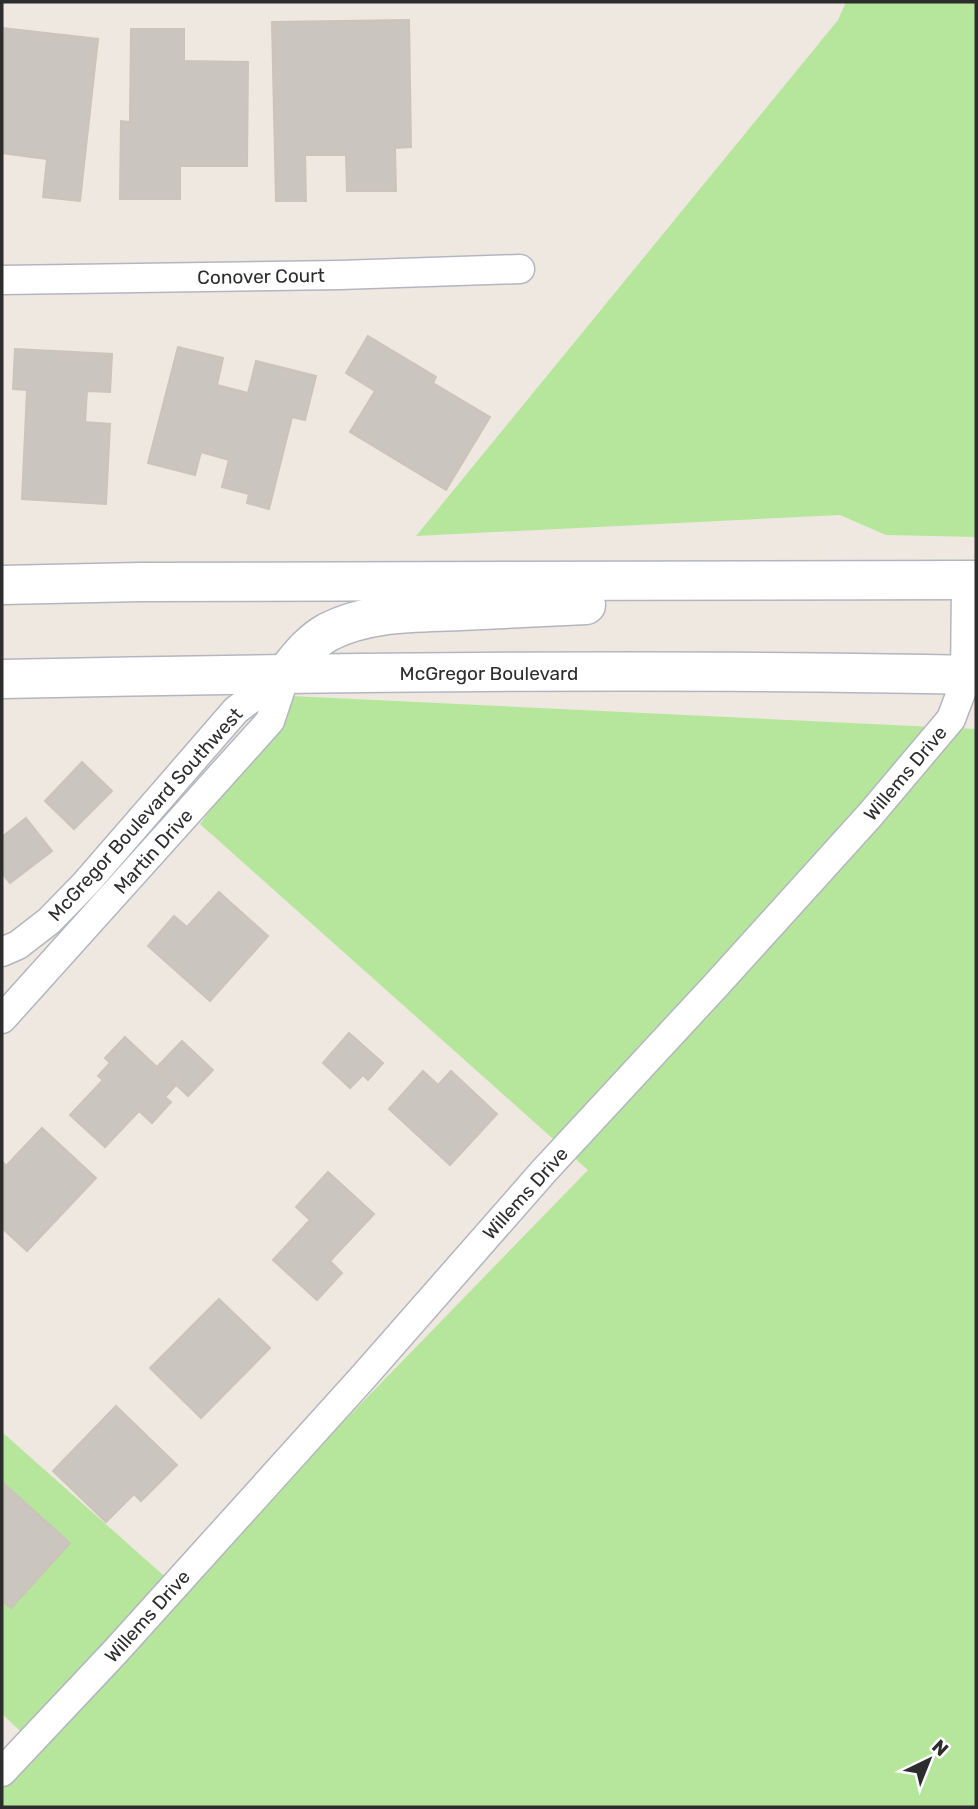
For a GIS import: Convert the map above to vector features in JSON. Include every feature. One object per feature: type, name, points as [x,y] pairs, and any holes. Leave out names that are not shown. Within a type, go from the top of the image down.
[{"type":"main road","points":[[286,673],[310,644],[335,629],[366,618],[654,602],[706,580]]},
{"type":"main road","points":[[2,585],[168,582],[971,580]]},
{"type":"main road","name":"McGregor Boulevard","points":[[2,678],[286,673],[971,674]]},
{"type":"street","name":"Conover Court","points":[[2,280],[340,275],[520,269]]},
{"type":"street","name":"Willems Drive","points":[[2,1772],[116,1652],[365,1376],[543,1172],[870,815],[951,719],[965,682],[971,674],[971,580]]},
{"type":"street","name":"McGregor Boulevard Southwest","points":[[2,952],[18,944],[49,921],[86,883],[236,710],[286,673]]},
{"type":"street","name":"Martin Drive","points":[[2,1019],[270,721],[286,673]]},
{"type":"green space","points":[[846,2],[976,2],[976,537],[886,535],[840,515],[416,536],[838,20]]},
{"type":"green space","points":[[292,696],[976,729],[976,1807],[2,1807],[2,1774],[30,1740],[2,1714],[2,1432],[180,1590],[588,1170],[200,824]]},
{"type":"building","points":[[409,20],[411,147],[395,148],[396,191],[347,191],[346,155],[305,155],[306,201],[276,201],[272,22]]},
{"type":"building","points":[[2,28],[98,39],[80,201],[43,197],[47,159],[2,153]]},
{"type":"building","points":[[131,29],[184,29],[184,61],[248,62],[247,166],[180,166],[180,199],[120,199],[121,121],[130,122]]},
{"type":"building","points":[[368,336],[436,377],[433,383],[490,417],[446,490],[350,432],[375,391],[346,373]]},
{"type":"building","points":[[178,347],[223,358],[217,385],[248,393],[256,361],[316,376],[305,420],[292,417],[269,509],[247,503],[249,494],[222,487],[229,460],[201,452],[195,475],[148,463]]},
{"type":"building","points":[[15,349],[112,354],[110,392],[87,391],[85,422],[110,424],[106,504],[22,499],[27,390],[13,389]]},
{"type":"building","points":[[82,762],[112,791],[74,829],[45,801]]},
{"type":"building","points":[[26,818],[52,851],[10,883],[2,873],[2,837]]},
{"type":"building","points":[[219,892],[268,936],[210,1001],[148,946],[174,916],[187,927]]},
{"type":"building","points":[[349,1033],[383,1063],[368,1080],[363,1075],[350,1088],[323,1063]]},
{"type":"building","points":[[125,1037],[176,1085],[165,1097],[171,1102],[152,1123],[139,1111],[105,1147],[70,1115],[103,1080],[98,1076],[110,1063],[105,1058]]},
{"type":"building","points":[[182,1041],[213,1070],[188,1096],[157,1067]]},
{"type":"building","points":[[423,1071],[438,1085],[451,1071],[497,1114],[450,1165],[389,1109]]},
{"type":"building","points":[[42,1128],[96,1178],[27,1251],[2,1228],[2,1161],[6,1166]]},
{"type":"building","points":[[328,1172],[374,1214],[330,1261],[342,1273],[317,1300],[273,1260],[310,1220],[296,1207]]},
{"type":"building","points":[[219,1299],[270,1348],[201,1418],[150,1368]]},
{"type":"building","points":[[116,1406],[177,1465],[141,1501],[134,1494],[106,1522],[53,1471]]},
{"type":"building","points":[[2,1482],[70,1543],[11,1608],[2,1600]]}]
